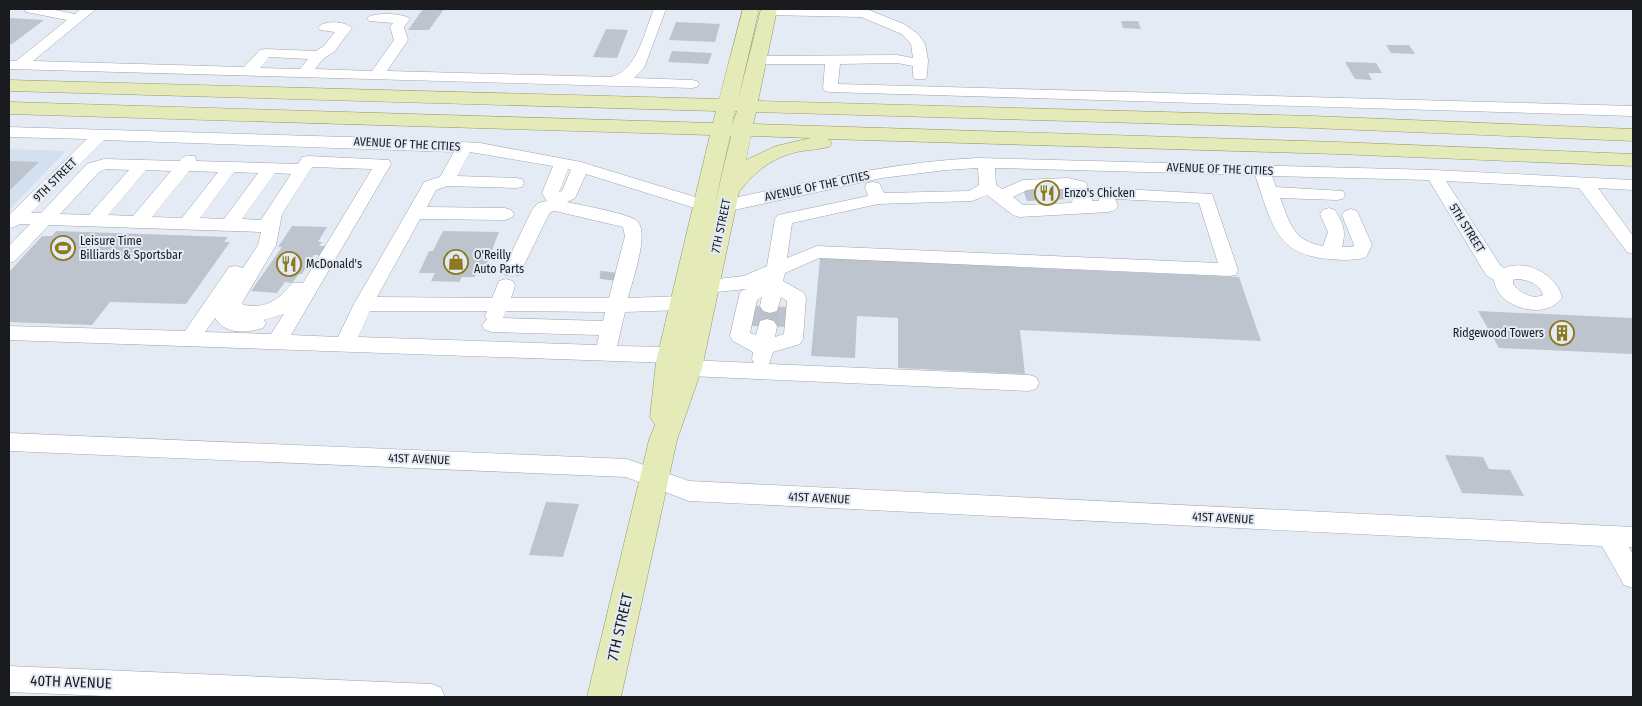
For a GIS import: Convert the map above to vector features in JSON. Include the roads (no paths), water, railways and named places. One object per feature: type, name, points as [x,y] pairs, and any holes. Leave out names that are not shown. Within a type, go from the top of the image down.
[{"type":"main road","name":"7TH STREET","points":[[604,697],[680,361],[707,286],[719,201],[713,168],[722,129],[741,50],[763,10]]},
{"type":"main road","name":"7TH STREET","points":[[680,361],[682,303],[744,129],[757,64],[763,10]]},
{"type":"main road","points":[[648,103],[687,100],[712,94],[720,90],[729,80],[741,50]]},
{"type":"main road","points":[[757,64],[765,88],[778,96],[795,100],[902,104],[1002,113]]},
{"type":"main road","points":[[9,85],[1312,122],[1633,135]]},
{"type":"main road","name":"AVENUE OF THE CITIES","points":[[9,108],[1123,141],[1633,160]]},
{"type":"main road","points":[[448,121],[557,131],[678,135],[699,141],[709,148],[713,168]]},
{"type":"main road","points":[[719,201],[755,162],[807,144],[877,142],[994,144],[1123,141]]},
{"type":"street","points":[[31,9],[77,18]]},
{"type":"street","points":[[14,65],[89,9]]},
{"type":"street","points":[[608,82],[625,78],[634,72],[660,9]]},
{"type":"street","points":[[763,10],[861,11],[900,28],[913,36],[919,46],[920,90]]},
{"type":"street","points":[[374,18],[403,19],[397,27],[401,40],[376,76]]},
{"type":"street","points":[[303,74],[319,55],[329,49],[346,28],[325,27]]},
{"type":"street","points":[[248,72],[265,53],[319,55]]},
{"type":"street","points":[[757,64],[897,59],[920,64]]},
{"type":"street","points":[[833,60],[830,88],[1633,111]]},
{"type":"street","points":[[14,65],[692,84]]},
{"type":"street","name":"AVENUE OF THE CITIES","points":[[9,132],[465,147],[504,151],[563,163],[719,201],[930,165],[986,163],[1434,175],[1633,185]]},
{"type":"street","name":"9TH STREET","points":[[13,222],[100,135]]},
{"type":"street","points":[[138,222],[208,138]]},
{"type":"street","points":[[190,339],[263,233],[322,141]]},
{"type":"street","points":[[446,181],[465,147]]},
{"type":"street","points":[[563,163],[550,193],[556,203],[631,224],[634,236],[630,254],[615,264],[611,328],[605,352]]},
{"type":"street","points":[[986,163],[994,192],[1019,211],[1109,206],[1097,165]]},
{"type":"street","points":[[9,257],[93,168],[104,164],[270,168],[306,165],[383,164],[277,342]]},
{"type":"street","points":[[93,221],[142,165]]},
{"type":"street","points":[[186,224],[230,167]]},
{"type":"street","points":[[484,348],[509,278],[538,214],[544,207],[556,203],[569,194],[581,167]]},
{"type":"street","points":[[228,225],[270,168]]},
{"type":"street","points":[[1261,170],[1288,237],[1303,248],[1331,252],[1360,253],[1363,245],[1350,212],[1328,203],[1270,192]]},
{"type":"street","points":[[1320,172],[1329,187],[1328,203],[1337,232],[1331,252]]},
{"type":"street","points":[[868,175],[878,199]]},
{"type":"street","name":"5TH STREET","points":[[1434,175],[1493,270],[1503,277]]},
{"type":"street","points":[[344,345],[364,304],[430,186],[446,181],[516,183]]},
{"type":"street","points":[[1584,182],[1633,248]]},
{"type":"street","points":[[770,306],[784,219],[878,199],[972,196],[1023,185],[1068,183],[1079,186],[1085,194],[1084,200],[1076,208]]},
{"type":"street","points":[[774,277],[797,298],[793,339],[763,348],[740,336],[748,296],[789,266],[806,255],[817,252],[1229,270],[1206,198],[1105,193]]},
{"type":"street","points":[[416,213],[505,214]]},
{"type":"street","points":[[270,220],[267,245],[241,286],[228,298],[220,310],[226,321],[237,325],[250,325],[265,320],[279,310],[292,298],[337,228],[353,215]]},
{"type":"street","points":[[13,222],[45,219],[228,225],[270,220]]},
{"type":"street","points":[[707,286],[774,277]]},
{"type":"street","points":[[364,304],[500,305],[614,287],[682,303]]},
{"type":"street","points":[[492,325],[611,328]]},
{"type":"street","points":[[761,371],[767,326]]},
{"type":"street","points":[[9,333],[605,352],[761,371],[1029,383]]},
{"type":"street","name":"41ST AVENUE","points":[[9,442],[631,468],[689,491],[1633,537]]},
{"type":"street","points":[[1609,536],[1633,577]]},
{"type":"street","name":"40TH AVENUE","points":[[9,679],[432,697]]},
{"type":"tunnel","points":[[609,280],[610,272]]},
{"type":"tunnel","points":[[767,326],[770,306]]},
{"type":"place","name":"Enzo's Chicken","points":[[1047,193]]},
{"type":"place","name":"Leisure Time Billiards & Sportsbar","points":[[63,248]]},
{"type":"place","name":"O'Reilly Auto Parts","points":[[456,262]]},
{"type":"place","name":"McDonald's","points":[[289,264]]},
{"type":"place","name":"Ridgewood Towers","points":[[1562,333]]}]
